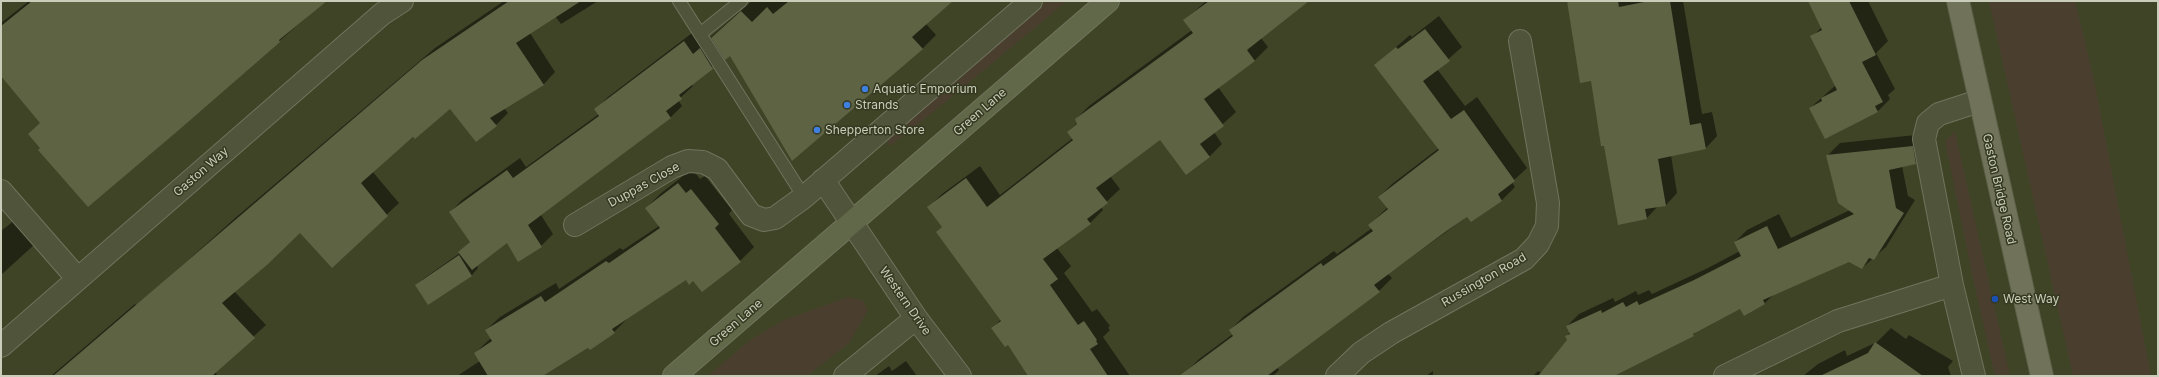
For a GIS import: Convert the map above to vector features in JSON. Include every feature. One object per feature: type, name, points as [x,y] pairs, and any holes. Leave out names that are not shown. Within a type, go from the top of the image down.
[{"type":"main road","name":"Green Lane","points":[[674,376],[852,224],[1108,1]]},
{"type":"main road","name":"Gaston Bridge Road","points":[[1958,1],[1979,101],[2042,376]]},
{"type":"street","name":"Gaston Way","points":[[1,346],[382,14],[402,1]]},
{"type":"street","points":[[852,224],[823,180],[1031,1]]},
{"type":"street","name":"Russington Road","points":[[1337,376],[1361,353],[1391,332],[1524,259],[1538,244],[1547,226],[1548,203],[1520,41]]},
{"type":"street","points":[[1974,376],[1952,285],[1924,139],[1928,124],[1940,114],[1979,101]]},
{"type":"street","name":"Duppas Close","points":[[574,225],[672,167],[688,161],[703,162],[717,170],[744,208],[752,215],[764,220],[775,218],[785,213],[823,180]]},
{"type":"street","points":[[1,191],[78,279]]},
{"type":"street","name":"Western Drive","points":[[852,224],[916,318],[960,376]]},
{"type":"street","points":[[1725,376],[1838,321],[1952,285]]},
{"type":"street","points":[[845,376],[916,318]]},
{"type":"lane","points":[[678,1],[804,197]]},
{"type":"lane","points":[[700,34],[741,1]]},
{"type":"shaded area","points":[[1047,1],[1067,1],[890,146],[887,139]]},
{"type":"shaded area","points":[[1989,1],[2075,1],[2094,80],[2151,376],[2073,376]]},
{"type":"shaded area","points":[[1955,131],[2010,376],[1995,376],[1973,278],[1945,141]]},
{"type":"shaded area","points":[[848,297],[862,300],[868,310],[849,343],[807,376],[708,376],[750,340],[784,320]]},
{"type":"building","points":[[32,1],[327,1],[279,40],[280,42],[88,207],[38,150],[40,148],[28,134],[40,123],[1,76],[1,26]]},
{"type":"building","points":[[509,1],[581,1],[516,43],[544,85],[490,118],[497,126],[476,142],[450,109],[415,139],[413,137],[361,183],[388,216],[332,268],[300,233],[268,264],[222,303],[255,338],[212,376],[53,376],[422,60]]},
{"type":"building","points":[[789,1],[953,1],[912,37],[923,49],[792,161],[730,56],[725,60],[711,38],[741,11],[752,22],[767,7],[773,14]]},
{"type":"building","points":[[1209,1],[1309,1],[1247,50],[1255,61],[1204,99],[1224,126],[1200,144],[1210,157],[1186,175],[1160,140],[1096,188],[1108,203],[1087,219],[1091,224],[1043,259],[1058,279],[1050,285],[1078,325],[1084,321],[1097,340],[1096,341],[1098,344],[1090,349],[1108,376],[1028,376],[1008,345],[1005,347],[991,328],[1001,321],[936,232],[942,227],[927,207],[966,178],[987,207],[1073,140],[1067,132],[1077,124],[1075,119],[1193,33],[1183,20]]},
{"type":"building","points":[[1567,1],[1618,1],[1619,7],[1649,1],[1670,1],[1690,125],[1701,123],[1706,149],[1658,159],[1666,206],[1645,209],[1647,219],[1618,225],[1604,146],[1601,146],[1591,81],[1580,83]]},
{"type":"building","points":[[1808,1],[1849,1],[1876,55],[1862,62],[1883,102],[1875,106],[1878,112],[1825,139],[1809,108],[1822,101],[1821,98],[1837,90],[1810,36],[1822,30]]},
{"type":"building","points":[[1425,29],[1450,61],[1423,81],[1451,119],[1464,110],[1515,181],[1498,194],[1502,201],[1471,222],[1467,217],[1445,232],[1374,285],[1380,292],[1267,376],[1179,376],[1233,336],[1229,330],[1321,263],[1323,266],[1373,231],[1368,225],[1388,209],[1378,197],[1439,150],[1374,65],[1396,47],[1398,49]]},
{"type":"building","points":[[684,41],[693,54],[700,48],[713,69],[679,95],[682,99],[666,111],[671,118],[528,225],[542,247],[518,262],[507,243],[472,270],[458,252],[470,242],[449,212],[507,170],[513,178],[599,116],[594,109]]},
{"type":"building","points":[[1913,146],[1916,164],[1889,170],[1896,208],[1904,213],[1874,260],[1869,258],[1862,269],[1849,262],[1763,300],[1765,304],[1744,316],[1740,309],[1693,334],[1694,336],[1614,376],[1538,376],[1567,340],[1565,336],[1570,334],[1566,326],[1601,310],[1602,313],[1623,302],[1626,307],[1637,301],[1639,305],[1694,280],[1741,256],[1734,242],[1767,226],[1778,249],[1854,214],[1838,203],[1826,155]]},
{"type":"building","points":[[678,183],[686,193],[691,189],[719,224],[715,228],[741,262],[702,292],[693,281],[689,285],[686,280],[612,329],[615,333],[590,350],[588,348],[543,376],[488,376],[474,353],[492,341],[485,330],[541,296],[545,302],[606,261],[609,263],[660,228],[645,208]]},
{"type":"building","points":[[459,255],[472,276],[428,305],[415,285]]},
{"type":"building","points":[[1875,342],[1923,376],[1820,376],[1868,353]]},
{"type":"place","name":"Aquatic Emporium","points":[[865,89]]},
{"type":"place","name":"Strands","points":[[847,105]]},
{"type":"place","name":"Shepperton Store","points":[[817,130]]},
{"type":"place","name":"West Way","points":[[1995,299]]}]
